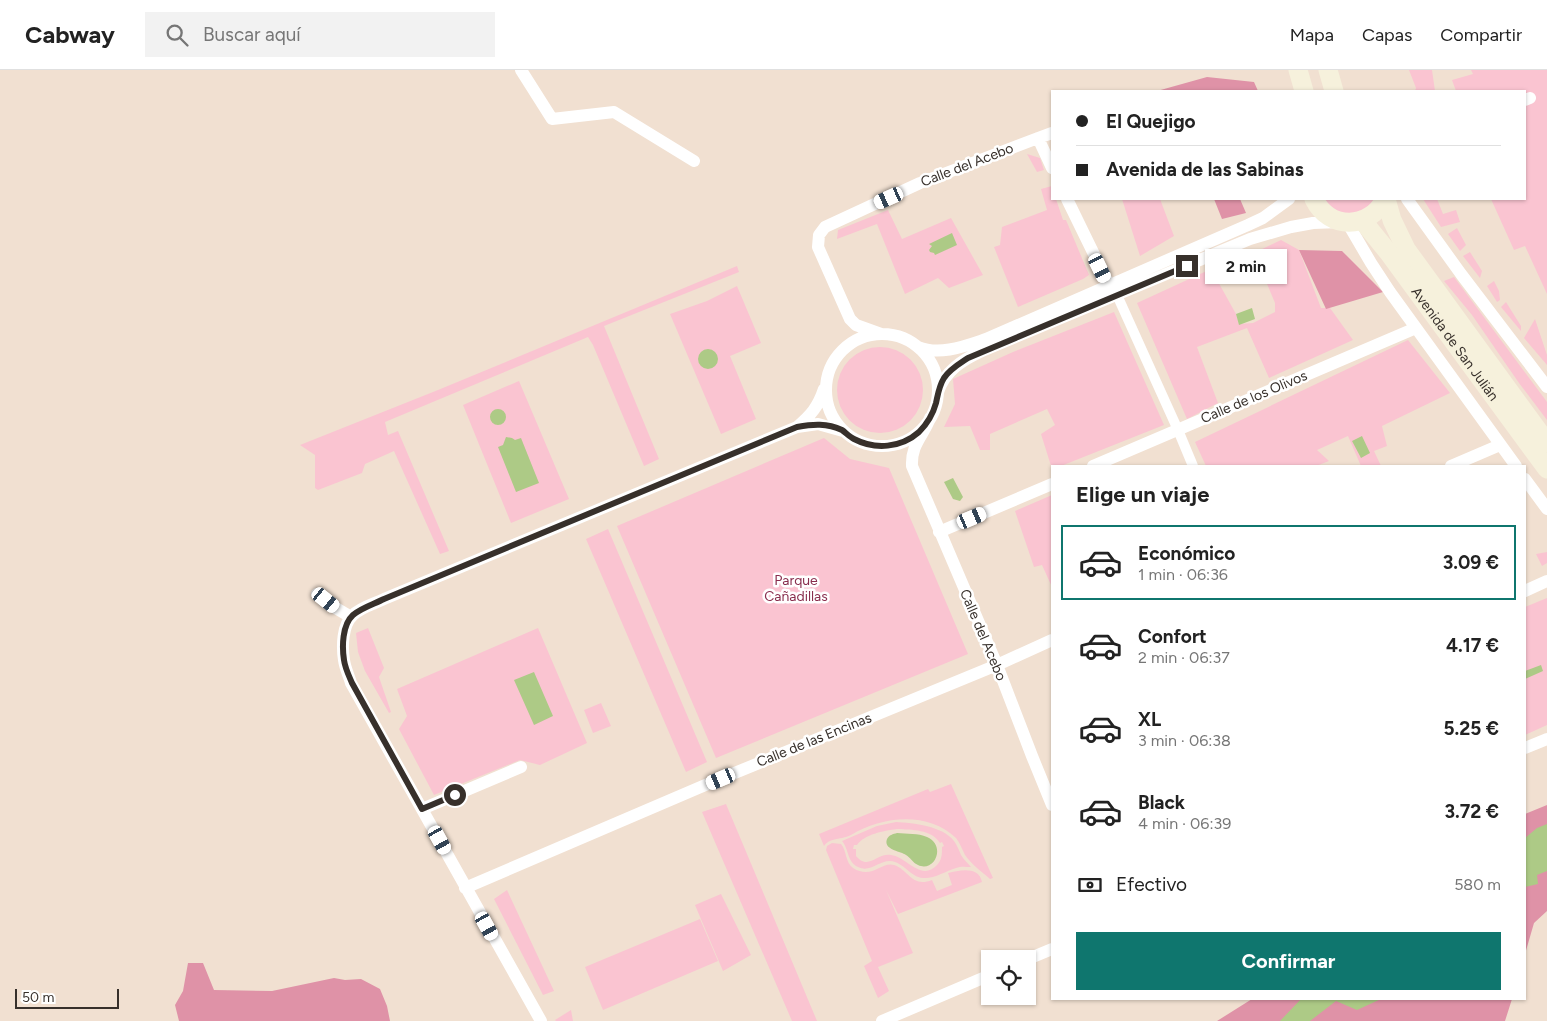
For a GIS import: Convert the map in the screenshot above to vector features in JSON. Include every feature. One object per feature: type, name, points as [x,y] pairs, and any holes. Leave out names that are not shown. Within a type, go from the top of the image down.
[{"type":"main road","points":[[1298,70],[1304,90]]},
{"type":"main road","points":[[1328,70],[1334,90]]},
{"type":"main road","points":[[1314,200],[1325,214],[1336,220],[1351,221],[1372,215],[1384,200]]},
{"type":"main road","name":"Avenida de San Julián","points":[[1385,200],[1392,220],[1406,249],[1547,443]]},
{"type":"main road","name":"Avenida de San Julián","points":[[1351,221],[1388,252],[1547,469]]},
{"type":"street","points":[[521,70],[552,119],[614,112],[694,161]]},
{"type":"street","name":"Calle del Acebo","points":[[850,319],[818,246],[819,235],[825,227],[920,184],[1051,133]]},
{"type":"street","points":[[1038,138],[1051,166]]},
{"type":"street","points":[[1067,200],[1109,285]]},
{"type":"street","points":[[850,319],[856,325],[881,334],[897,336],[918,347],[933,351],[968,345],[1264,218],[1288,200]]},
{"type":"street","points":[[1408,200],[1547,387]]},
{"type":"street","points":[[912,466],[914,448],[934,410],[938,392],[944,378],[954,368],[972,356],[1250,239],[1291,227],[1314,223],[1351,221]]},
{"type":"street","name":"Avenida de San Julián","points":[[1351,221],[1371,263],[1515,465]]},
{"type":"street","points":[[1117,295],[1193,465]]},
{"type":"street","points":[[797,427],[811,415],[822,398],[829,370],[848,335],[850,319]]},
{"type":"street","name":"Calle de los Olivos","points":[[1095,465],[1416,328]]},
{"type":"street","points":[[838,355],[858,339],[881,334]]},
{"type":"street","points":[[918,347],[933,364],[938,392]]},
{"type":"street","points":[[825,386],[830,412],[843,431],[855,440],[879,446],[899,454],[912,466]]},
{"type":"street","points":[[879,446],[895,445],[911,438],[930,418]]},
{"type":"street","points":[[541,1021],[352,683],[344,661],[346,625],[357,612],[384,599],[797,427],[818,424],[843,431]]},
{"type":"street","points":[[1453,465],[1500,445]]},
{"type":"street","name":"Calle del Acebo","points":[[912,466],[1051,797]]},
{"type":"street","points":[[1526,480],[1547,509]]},
{"type":"street","points":[[939,532],[1051,484]]},
{"type":"street","points":[[1526,591],[1547,581]]},
{"type":"street","points":[[317,594],[351,617]]},
{"type":"street","name":"Calle de las Encinas","points":[[465,888],[712,782],[997,665],[1051,640]]},
{"type":"street","points":[[1526,748],[1547,739]]},
{"type":"street","points":[[422,809],[521,767]]},
{"type":"street","points":[[1036,956],[1051,949]]},
{"type":"street","points":[[882,1021],[981,979]]},
{"type":"green space","points":[[1409,70],[1432,70],[1435,90],[1415,90]]},
{"type":"green space","points":[[1471,70],[1547,70],[1547,294],[1525,246],[1514,250],[1491,200],[1526,200],[1526,90],[1456,90],[1452,80],[1473,74]]},
{"type":"green space","points":[[1027,154],[1040,158],[1044,170],[1037,172]]},
{"type":"green space","points":[[1051,186],[1051,200],[1056,200],[1063,220],[1066,220],[1089,275],[1018,307],[994,247],[1000,245],[1002,227],[1047,210],[1041,189]]},
{"type":"green space","points":[[1122,200],[1160,200],[1174,236],[1140,256]]},
{"type":"green space","points":[[1321,200],[1377,200],[1367,211],[1343,216]]},
{"type":"green space","points":[[1424,200],[1437,200],[1443,214],[1456,210],[1460,222],[1441,227]]},
{"type":"green space","points":[[888,210],[902,239],[951,218],[983,275],[949,288],[938,278],[905,294],[877,224],[837,239],[838,230]]},
{"type":"green space","points":[[1457,228],[1466,245],[1460,251],[1448,234]]},
{"type":"green space","points":[[1281,240],[1299,250],[1321,308],[1330,308],[1353,340],[1269,378],[1247,328],[1197,347],[1218,403],[1187,419],[1137,303],[1211,269],[1236,314],[1239,324],[1253,323],[1275,312],[1275,303],[1254,253]]},
{"type":"green space","points":[[1470,252],[1482,271],[1480,278],[1463,256]]},
{"type":"green space","points":[[737,266],[739,272],[604,326],[659,459],[644,466],[588,337],[385,422],[388,435],[398,431],[449,551],[440,554],[394,451],[365,464],[362,473],[318,490],[315,488],[315,455],[300,445]]},
{"type":"green space","points":[[1454,277],[1547,402],[1547,420],[1472,315],[1444,281]]},
{"type":"green space","points":[[1494,281],[1499,291],[1500,300],[1497,302],[1487,286]]},
{"type":"green space","points":[[737,286],[761,343],[730,356],[756,419],[721,434],[670,314],[707,301]]},
{"type":"green space","points":[[1506,302],[1521,326],[1521,331],[1501,307]]},
{"type":"green space","points":[[1114,312],[1164,425],[1064,465],[1051,466],[1041,434],[1055,425],[1047,409],[990,434],[990,450],[980,450],[970,426],[944,427],[955,404],[953,379],[1013,352]]},
{"type":"green space","points":[[1535,319],[1547,355],[1547,365],[1524,338]]},
{"type":"green space","points":[[1408,340],[1450,393],[1382,426],[1387,446],[1374,451],[1381,465],[1361,465],[1348,436],[1317,450],[1329,461],[1319,465],[1206,465],[1195,442]]},
{"type":"green space","points":[[880,347],[896,350],[904,354],[916,366],[920,374],[923,390],[920,406],[916,414],[904,426],[896,430],[880,433],[864,430],[856,426],[844,414],[840,406],[837,390],[840,374],[844,366],[856,354],[864,350]]},
{"type":"green space","points":[[519,381],[569,499],[511,523],[463,405]]},
{"type":"green space","name":"Parque Cañadillas","points":[[824,438],[850,459],[889,468],[968,654],[716,758],[617,526]]},
{"type":"green space","points":[[1051,495],[1051,585],[1042,565],[1034,567],[1015,511]]},
{"type":"green space","points":[[608,529],[707,762],[686,772],[586,539]]},
{"type":"green space","points":[[1547,552],[1547,563],[1542,566],[1536,554]]},
{"type":"green space","points":[[1547,598],[1547,725],[1526,735],[1526,607]]},
{"type":"green space","points":[[368,628],[384,668],[379,677],[391,712],[389,713],[365,671],[358,652],[356,633]]},
{"type":"green space","points":[[538,628],[587,743],[540,765],[520,760],[434,795],[399,729],[407,716],[397,689]]},
{"type":"green space","points":[[601,703],[611,726],[593,733],[584,710]]},
{"type":"green space","points":[[951,784],[993,878],[990,879],[970,862],[956,838],[945,829],[919,820],[890,820],[863,829],[848,837],[829,841],[824,846],[819,834],[928,789],[930,792]]},
{"type":"green space","points":[[726,804],[817,1021],[792,1021],[702,812]]},
{"type":"green space","points":[[903,822],[927,826],[943,832],[954,841],[962,857],[971,867],[958,867],[936,876],[923,878],[890,861],[866,869],[854,865],[842,841],[877,826]],"holes":[[[897,829],[926,833],[932,835],[940,843],[942,842],[944,846],[942,847],[939,863],[931,870],[925,871],[891,855],[881,856],[869,862],[865,862],[856,856],[856,849],[853,849],[854,845],[857,845],[860,841],[880,832]]]},
{"type":"green space","points":[[832,843],[841,844],[850,866],[860,871],[866,872],[889,864],[894,865],[920,882],[932,880],[937,891],[952,885],[948,873],[963,870],[977,873],[982,882],[898,914],[886,890],[913,953],[878,967],[889,991],[878,998],[864,966],[872,961],[826,850],[827,846]]},
{"type":"green space","points":[[507,890],[554,991],[543,995],[494,899]]},
{"type":"green space","points":[[721,894],[751,955],[723,971],[695,905]]},
{"type":"green space","points":[[700,919],[718,961],[603,1010],[585,967]]},
{"type":"green space","points":[[571,1010],[573,1021],[555,1020]]},
{"type":"shaded area","points":[[1207,77],[1254,82],[1258,90],[1161,90]]},
{"type":"shaded area","points":[[1214,200],[1240,200],[1246,213],[1222,219]]},
{"type":"shaded area","points":[[952,233],[957,245],[935,255],[930,252],[929,250],[932,246],[929,244]]},
{"type":"shaded area","points":[[1299,250],[1342,251],[1383,292],[1326,309]]},
{"type":"shaded area","points":[[1252,308],[1255,319],[1239,325],[1236,314]]},
{"type":"shaded area","points":[[708,349],[715,352],[718,359],[715,366],[708,369],[701,366],[698,359],[701,352]]},
{"type":"shaded area","points":[[498,409],[506,417],[498,425],[490,417]]},
{"type":"shaded area","points":[[1362,436],[1370,453],[1361,458],[1352,441]]},
{"type":"shaded area","points":[[506,437],[515,440],[521,438],[539,483],[516,492],[498,447],[503,445]]},
{"type":"shaded area","points":[[953,478],[963,497],[960,501],[953,499],[944,482]]},
{"type":"shaded area","points":[[1541,665],[1543,671],[1526,679],[1526,671]]},
{"type":"shaded area","points":[[534,672],[553,716],[534,725],[514,680]]},
{"type":"shaded area","points":[[1547,805],[1547,911],[1534,923],[1526,951],[1526,814]]},
{"type":"shaded area","points":[[1547,824],[1547,871],[1537,875],[1538,884],[1526,887],[1526,837],[1537,828]]},
{"type":"shaded area","points":[[897,833],[920,835],[933,841],[937,852],[933,862],[924,866],[918,865],[906,855],[887,846],[887,839]]},
{"type":"shaded area","points":[[188,963],[203,963],[214,990],[272,991],[334,978],[345,980],[361,979],[380,989],[387,1006],[390,1021],[179,1021],[175,1005],[183,991]]},
{"type":"shaded area","points":[[1250,1000],[1512,1000],[1505,1021],[1217,1021]]},
{"type":"shaded area","points":[[1300,1000],[1379,1000],[1357,1010],[1336,1001],[1310,1021],[1280,1021]]},
{"type":"route","points":[[455,795],[422,809],[352,683],[344,661],[343,649],[346,625],[357,612],[384,599],[797,427],[818,424],[843,431],[855,440],[871,445],[887,446],[903,442],[925,426],[934,410],[940,385],[944,378],[968,358],[1187,266]]}]
